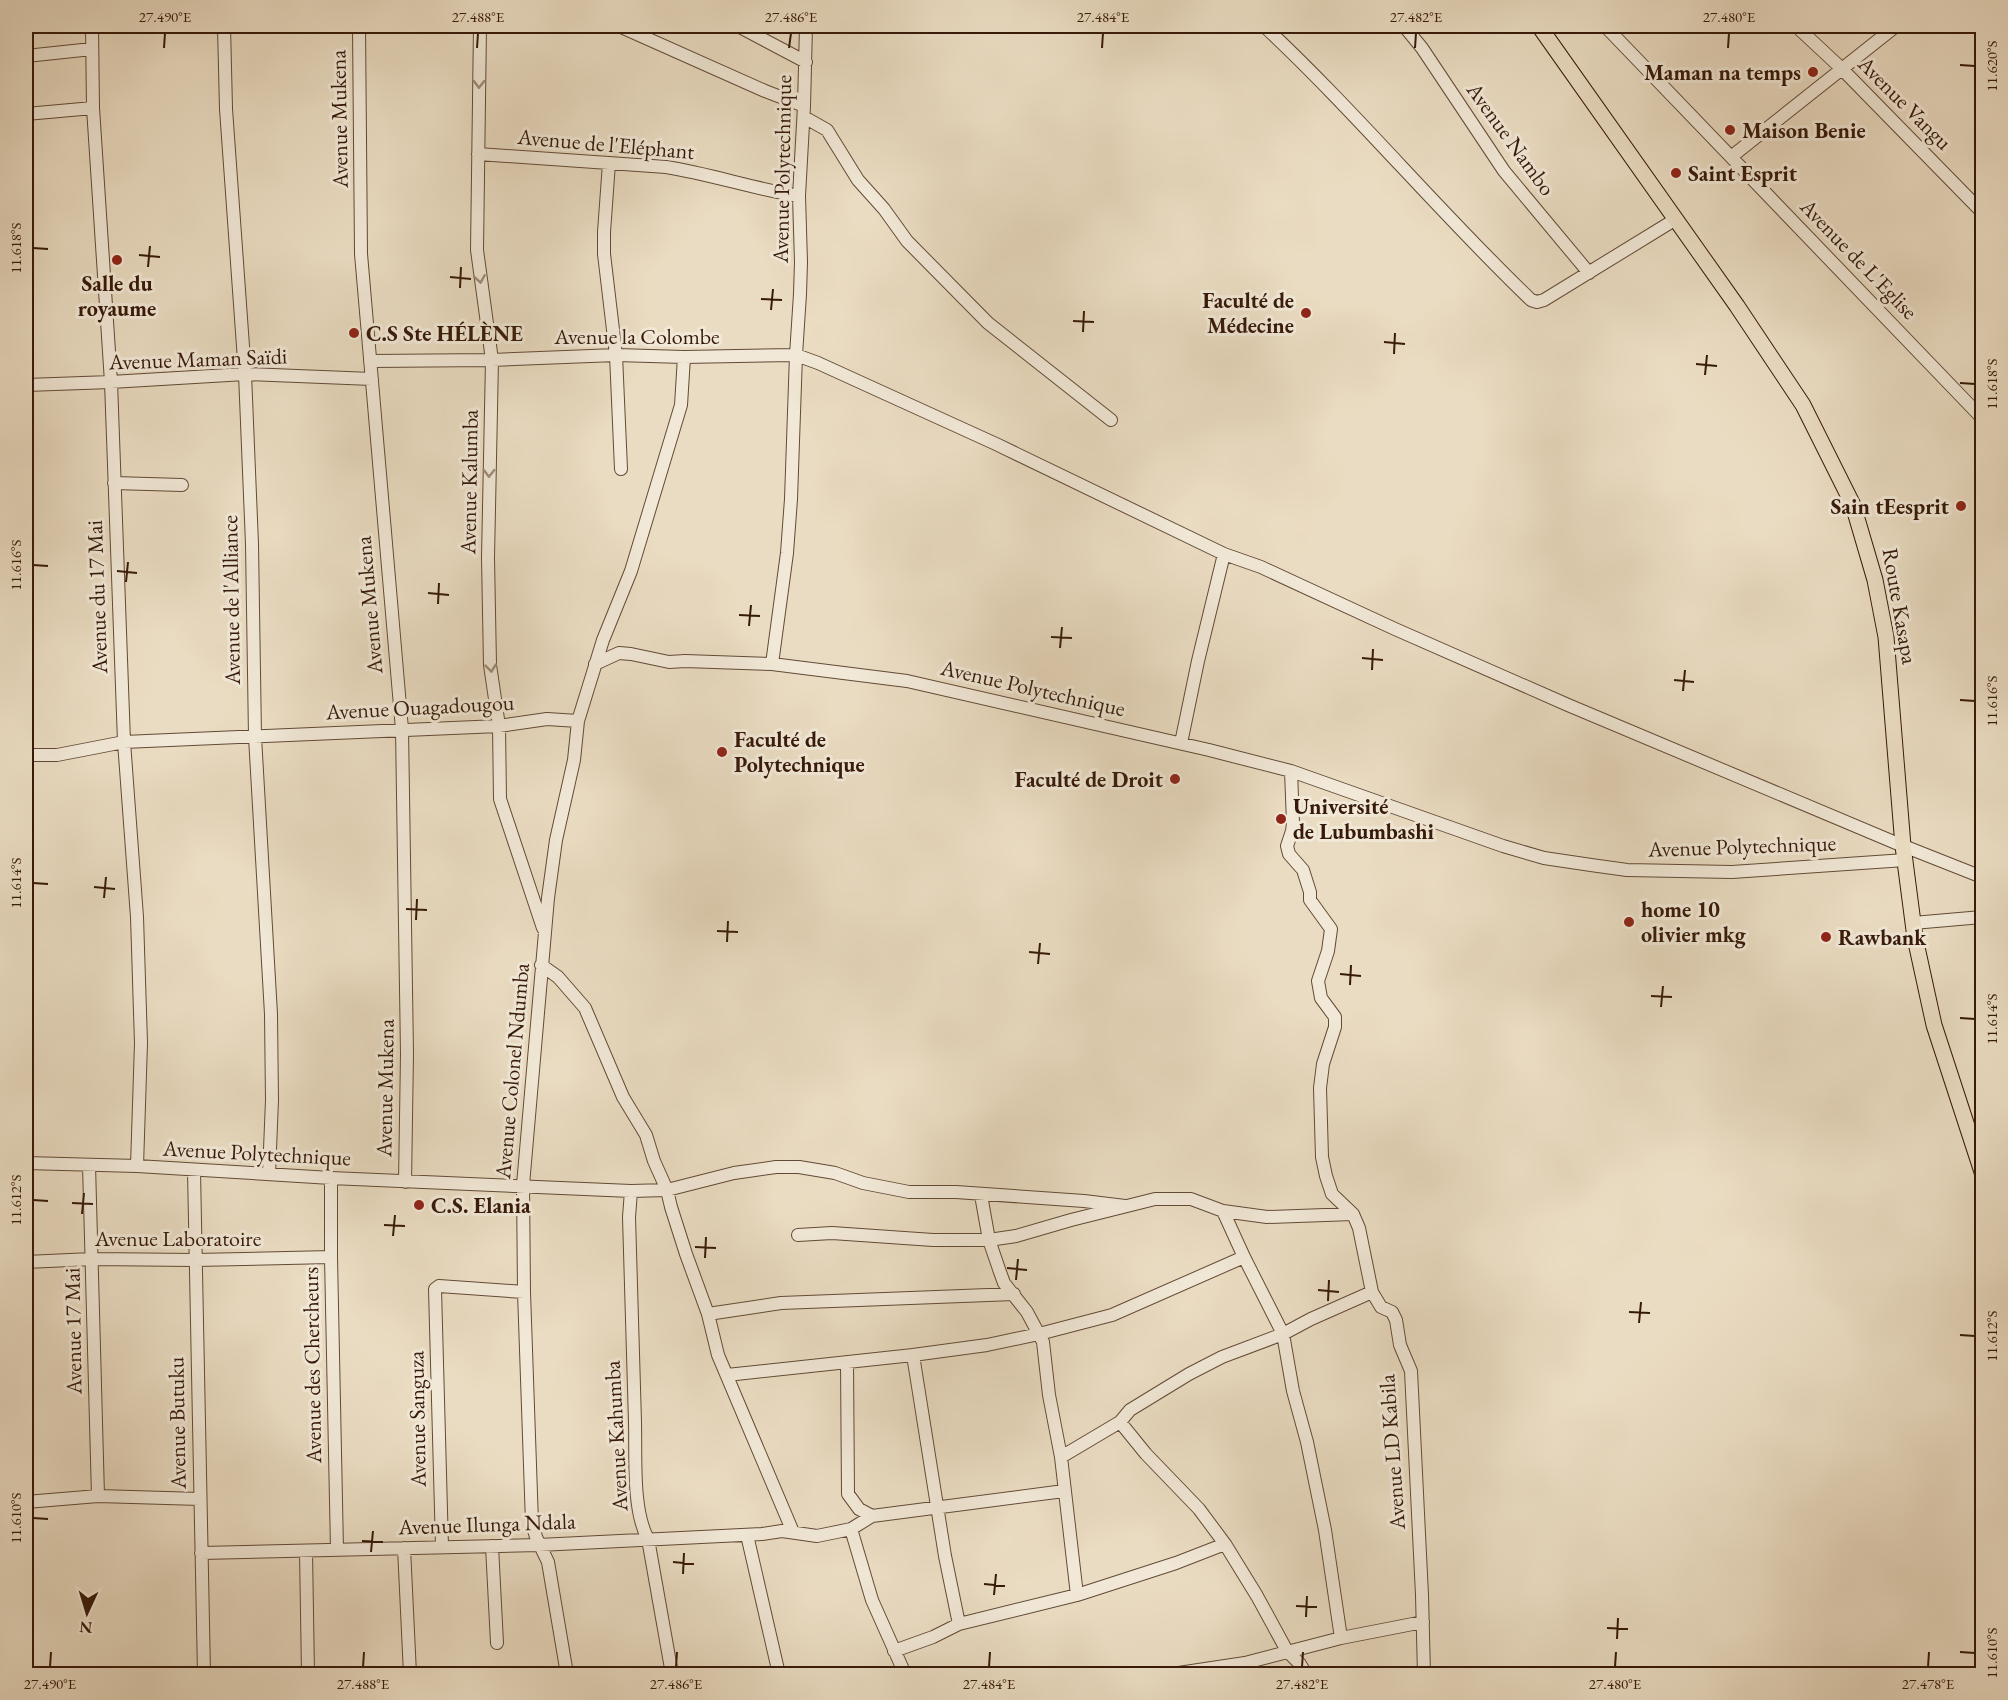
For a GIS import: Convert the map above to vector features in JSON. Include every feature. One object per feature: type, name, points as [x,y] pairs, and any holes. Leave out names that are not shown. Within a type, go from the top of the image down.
[{"type":"main road","name":"Route Kasapa","points":[[1539,26],[1676,219],[1803,405],[1853,505],[1875,580],[1886,637],[1912,924],[1934,1025],[1983,1172]]},
{"type":"street","name":"Avenue du 17 Mai","points":[[92,26],[93,108],[111,382],[123,742],[137,917],[141,1031],[137,1166]]},
{"type":"street","name":"Avenue de l'Alliance","points":[[224,26],[226,108],[245,374],[252,544],[255,737],[271,1014],[272,1100],[269,1174]]},
{"type":"street","name":"Avenue Mukena","points":[[359,26],[361,254],[402,729],[407,1054],[405,1182]]},
{"type":"street","name":"Avenue Kalumba","points":[[480,26],[478,259],[492,360],[488,558],[490,665],[499,726],[500,799],[544,932]]},
{"type":"street","points":[[619,26],[765,91],[804,112],[827,130],[858,180],[884,209],[907,241],[988,323],[1111,420]]},
{"type":"street","points":[[738,26],[806,62]]},
{"type":"street","name":"Avenue Polytechnique","points":[[806,26],[799,196],[801,262],[791,499],[787,553],[772,664],[907,681],[1181,743],[1291,771],[1503,846],[1544,858],[1591,866],[1628,870],[1732,872],[1904,853]]},
{"type":"street","points":[[1264,26],[1345,106],[1501,272],[1531,300],[1537,302],[1544,300],[1676,219]]},
{"type":"street","name":"Avenue Nambo","points":[[1404,26],[1429,58],[1504,171],[1589,273]]},
{"type":"street","name":"Avenue de L'Eglise","points":[[1605,26],[1983,418]]},
{"type":"street","name":"Avenue Vangu","points":[[1796,26],[1841,68],[1983,212]]},
{"type":"street","points":[[1731,157],[1896,26]]},
{"type":"street","points":[[26,56],[92,49]]},
{"type":"street","points":[[26,114],[93,108]]},
{"type":"street","name":"Avenue de l'Eléphant","points":[[478,154],[688,171],[768,191],[799,196]]},
{"type":"street","points":[[609,163],[604,243],[616,355],[621,469]]},
{"type":"street","name":"Avenue la Colombe","points":[[370,361],[492,360],[616,355],[684,357],[796,355]]},
{"type":"street","points":[[796,355],[996,444],[1224,554],[1261,567],[1395,629],[1904,853],[1983,877]]},
{"type":"street","points":[[578,720],[603,640],[631,571],[681,405],[684,357]]},
{"type":"street","name":"Avenue Maman Saïdi","points":[[26,385],[245,374],[372,380]]},
{"type":"street","points":[[114,483],[182,485]]},
{"type":"street","points":[[1181,743],[1224,554]]},
{"type":"street","points":[[595,664],[619,653],[669,662],[772,664]]},
{"type":"street","name":"Avenue Ouagadougou","points":[[26,755],[65,754],[123,742],[499,726],[547,718],[578,720]]},
{"type":"street","name":"Avenue Colonel Ndumba","points":[[567,1674],[548,1562],[539,1545],[532,1523],[524,1292],[523,1185],[532,1100],[544,932],[556,840],[574,760],[578,720]]},
{"type":"street","points":[[1060,1457],[1120,1422],[1130,1410],[1189,1374],[1222,1357],[1283,1334],[1371,1292],[1362,1236],[1353,1214],[1332,1194],[1322,1157],[1320,1088],[1323,1064],[1335,1027],[1335,1017],[1321,998],[1318,981],[1328,951],[1331,929],[1310,900],[1303,870],[1288,854],[1287,846],[1293,831],[1291,771]]},
{"type":"street","points":[[1912,924],[1983,917]]},
{"type":"street","points":[[541,965],[558,977],[588,1012],[622,1097],[646,1135],[654,1161],[667,1190],[686,1254],[708,1314],[714,1344],[793,1532]]},
{"type":"street","name":"Avenue Polytechnique","points":[[26,1163],[137,1166],[405,1182],[630,1191],[667,1190],[734,1173],[777,1167],[799,1167],[835,1173],[863,1183],[909,1192],[1084,1201],[1125,1206]]},
{"type":"street","name":"Avenue 17 Mai","points":[[89,1165],[98,1497]]},
{"type":"street","name":"Avenue Butuku","points":[[194,1171],[204,1674]]},
{"type":"street","name":"Avenue des Chercheurs","points":[[331,1178],[337,1550]]},
{"type":"street","name":"Avenue Kahumba","points":[[630,1191],[635,1458],[640,1517],[648,1539],[672,1674]]},
{"type":"street","points":[[981,1195],[989,1240],[1004,1283],[1027,1311],[1044,1347],[1077,1595]]},
{"type":"street","points":[[798,1235],[832,1233],[933,1240],[989,1240],[1016,1236],[1155,1199],[1191,1199],[1223,1211],[1267,1216],[1353,1214]]},
{"type":"street","points":[[1223,1211],[1283,1334],[1293,1391],[1324,1530],[1341,1638]]},
{"type":"street","name":"Avenue Laboratoire","points":[[26,1262],[92,1259],[195,1260],[331,1257]]},
{"type":"street","points":[[727,1374],[913,1355],[987,1345],[1039,1334],[1112,1315],[1244,1257]]},
{"type":"street","name":"Avenue Sanguza","points":[[442,1547],[435,1289],[439,1286],[524,1292]]},
{"type":"street","name":"Avenue LD Kabila","points":[[1371,1292],[1381,1307],[1392,1312],[1396,1320],[1400,1345],[1411,1371],[1424,1674]]},
{"type":"street","points":[[708,1314],[781,1303],[1014,1294]]},
{"type":"street","points":[[913,1355],[958,1624]]},
{"type":"street","points":[[847,1363],[848,1460],[846,1481],[848,1494],[859,1509],[872,1516]]},
{"type":"street","points":[[1120,1422],[1146,1454],[1199,1509],[1225,1544],[1287,1651],[1306,1674]]},
{"type":"street","points":[[905,1674],[872,1600],[851,1529],[872,1516],[1064,1491]]},
{"type":"street","points":[[26,1502],[98,1497],[200,1498]]},
{"type":"street","name":"Avenue Ilunga Ndala","points":[[201,1553],[539,1545],[774,1532],[817,1536],[851,1529]]},
{"type":"street","points":[[747,1535],[779,1674]]},
{"type":"street","points":[[894,1651],[933,1637],[958,1624],[1077,1595],[1176,1563],[1225,1544]]},
{"type":"street","points":[[492,1546],[497,1643]]},
{"type":"street","points":[[404,1548],[410,1674]]},
{"type":"street","points":[[306,1551],[308,1674]]},
{"type":"street","points":[[1172,1674],[1246,1669],[1287,1651],[1423,1622]]},
{"type":"place","name":"Maman na temps","points":[[1813,72]]},
{"type":"place","name":"Maison Benie","points":[[1730,130]]},
{"type":"place","name":"Saint Esprit","points":[[1676,173]]},
{"type":"place","name":"Salle du royaume","points":[[117,260]]},
{"type":"place","name":"Faculté de Médecine","points":[[1306,313]]},
{"type":"place","name":"C.S Ste HÉLÈNE","points":[[354,333]]},
{"type":"place","name":"Sain tEesprit","points":[[1961,506]]},
{"type":"place","name":"Faculté de Polytechnique","points":[[722,752]]},
{"type":"place","name":"Faculté de Droit","points":[[1175,779]]},
{"type":"place","name":"Université de Lubumbashi","points":[[1281,819]]},
{"type":"place","name":"home 10 olivier mkg","points":[[1629,922]]},
{"type":"place","name":"Rawbank","points":[[1826,937]]},
{"type":"place","name":"C.S. Elania","points":[[419,1205]]}]
